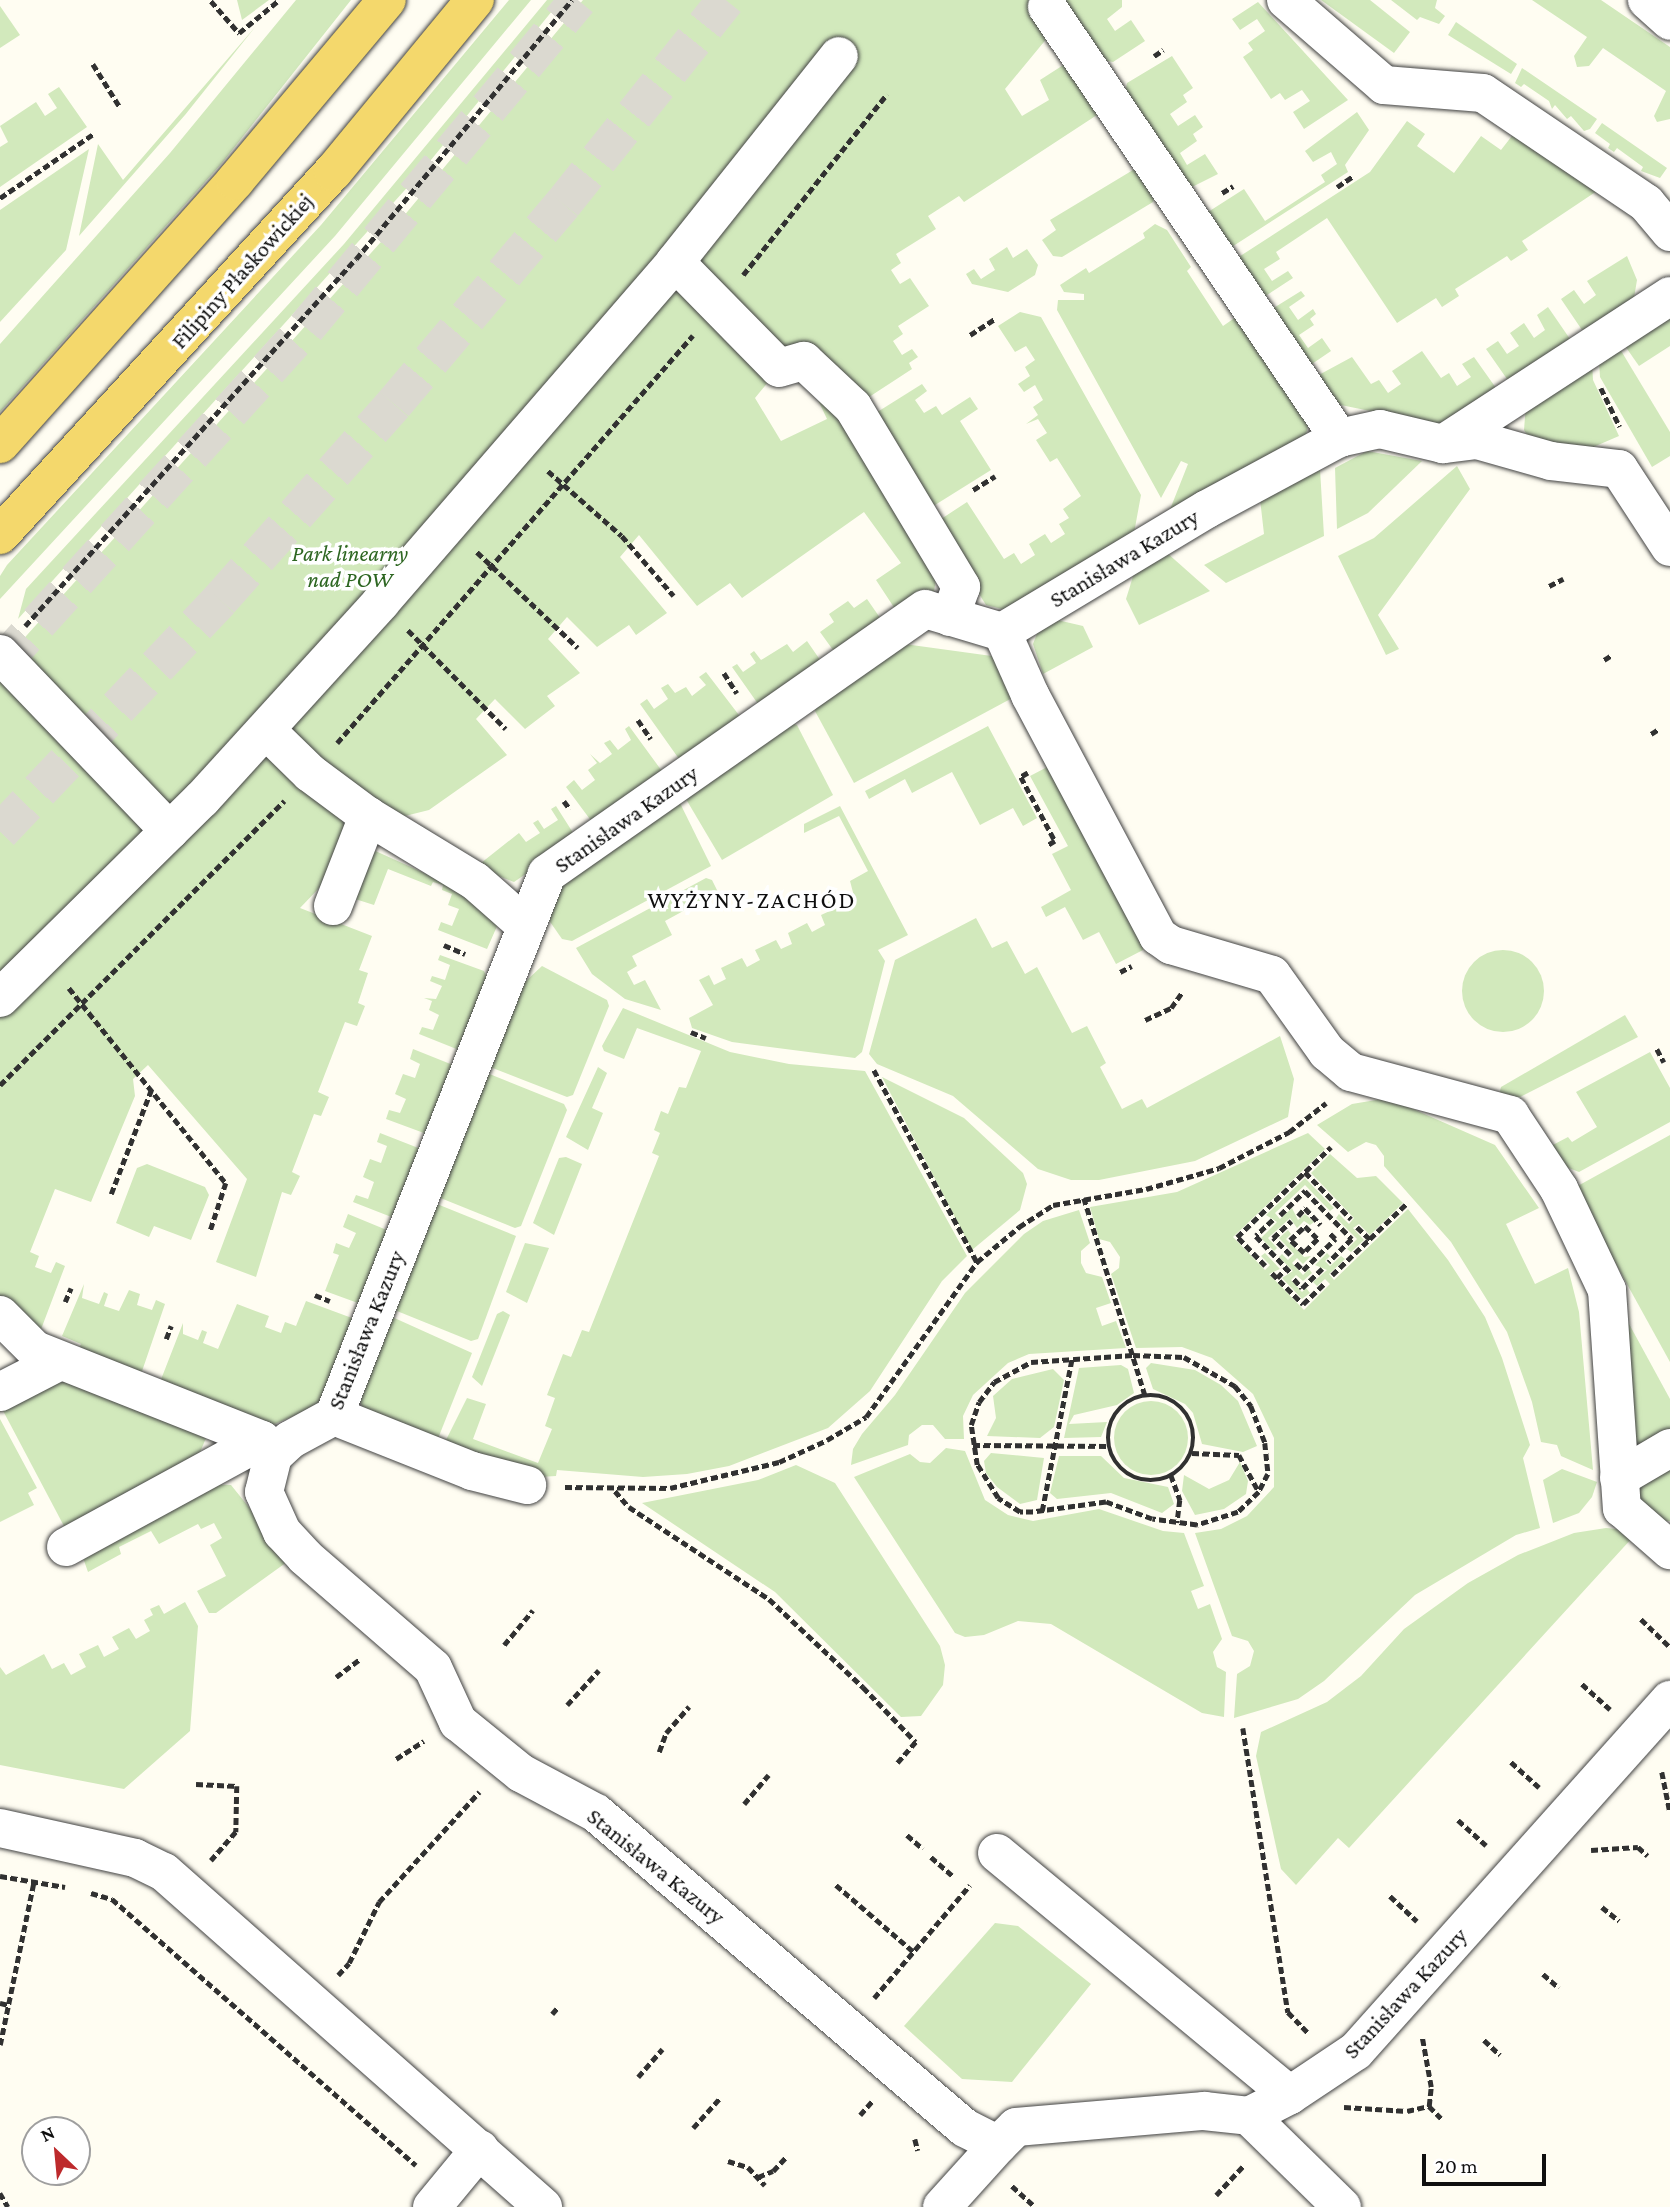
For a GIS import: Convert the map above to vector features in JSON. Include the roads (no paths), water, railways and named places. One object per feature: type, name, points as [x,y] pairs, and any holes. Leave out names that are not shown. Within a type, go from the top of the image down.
[{"type":"main road","points":[[0,444],[235,181],[387,0]]},
{"type":"main road","name":"Filipiny Płaskowickiej","points":[[0,534],[333,172],[475,0]]},
{"type":"street","points":[[1286,0],[1384,85],[1483,93],[1647,203],[1670,233]]},
{"type":"street","points":[[1647,0],[1670,21]]},
{"type":"street","points":[[1047,7],[1339,438]]},
{"type":"street","points":[[0,998],[170,831],[381,602],[675,262],[839,56]]},
{"type":"street","points":[[675,262],[779,368],[804,361],[853,407],[961,587],[950,617]]},
{"type":"street","points":[[1443,444],[1670,296]]},
{"type":"street","name":"Stanisława Kazury","points":[[998,2145],[965,2128],[596,1813],[505,1762],[458,1722],[433,1668],[282,1532],[264,1492],[268,1448],[290,1440],[334,1416],[547,874],[925,609],[1002,632],[1166,531],[1339,438],[1380,429],[1443,444],[1477,440],[1551,461],[1619,469],[1670,548]]},
{"type":"street","points":[[1002,632],[1030,695],[1157,936],[1171,945],[1272,975],[1326,1052],[1350,1072],[1510,1115],[1559,1189],[1607,1290],[1622,1508],[1670,1550]]},
{"type":"street","points":[[9,643],[170,831]]},
{"type":"street","points":[[265,730],[310,773],[368,816],[475,881],[526,926]]},
{"type":"street","points":[[333,906],[368,816]]},
{"type":"street","points":[[0,1315],[35,1350],[268,1448]]},
{"type":"street","points":[[0,1392],[60,1361]]},
{"type":"street","points":[[334,1416],[472,1471],[527,1485]]},
{"type":"street","points":[[66,1547],[268,1448]]},
{"type":"street","points":[[1619,1478],[1670,1448]]},
{"type":"street","name":"Stanisława Kazury","points":[[1249,2116],[1301,2087],[1356,2051],[1670,1700]]},
{"type":"street","points":[[0,1828],[135,1858],[164,1872],[543,2207]]},
{"type":"street","points":[[998,1853],[1301,2087]]},
{"type":"street","points":[[942,2207],[1016,2127],[1204,2111],[1249,2116],[1342,2207]]},
{"type":"street","points":[[439,2199],[480,2149]]},
{"type":"tunnel","points":[[0,665],[306,328],[578,0]]},
{"type":"tunnel","points":[[0,832],[220,600],[394,404],[563,204],[726,0]]},
{"type":"district","name":"WYŻYNY-ZACHÓD","points":[[752,900]]},
{"type":"park label","name":"Park linearny nad POW","points":[[350,566]]}]
